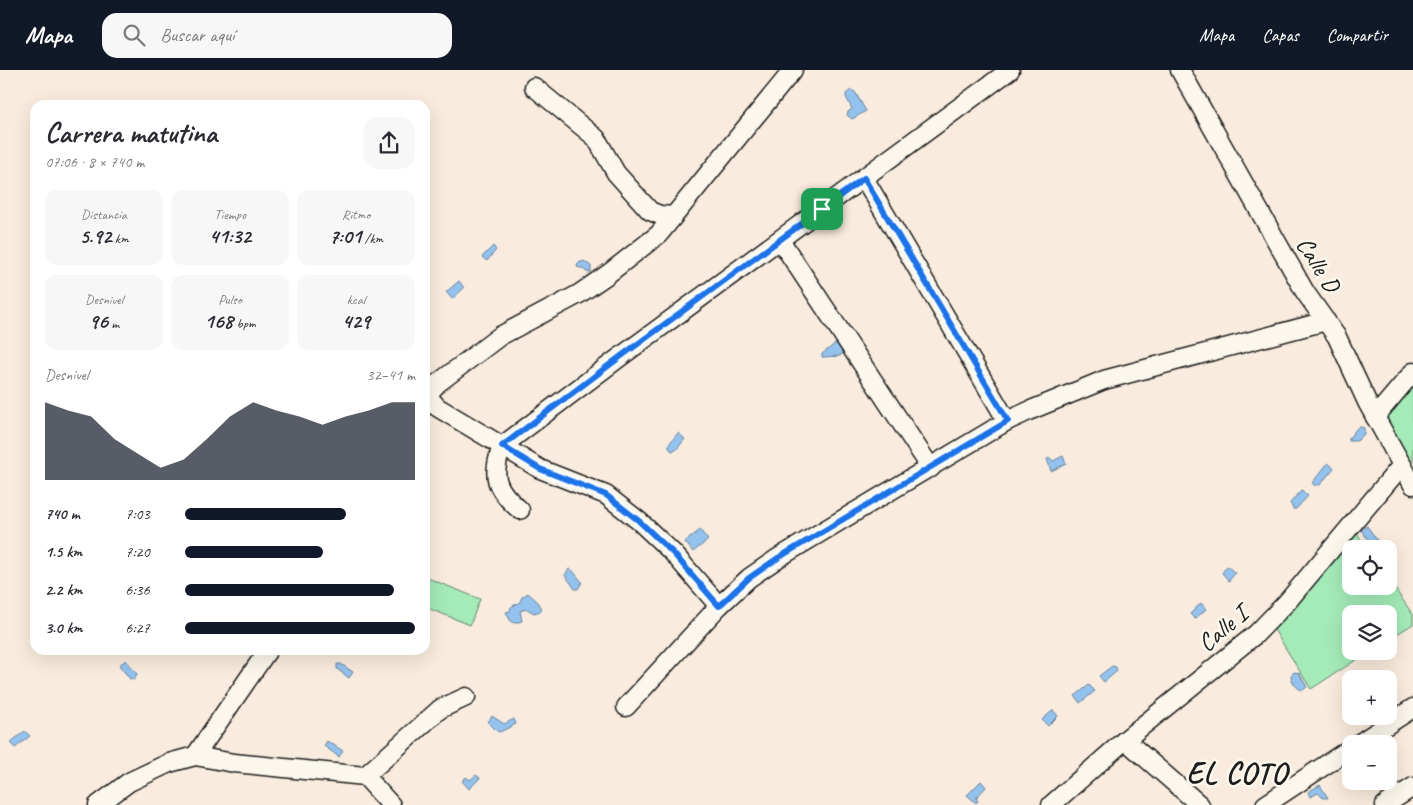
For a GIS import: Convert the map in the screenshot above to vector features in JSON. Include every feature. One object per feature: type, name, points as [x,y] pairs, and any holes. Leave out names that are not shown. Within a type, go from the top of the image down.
[{"type":"street","points":[[430,392],[438,383],[500,336],[579,294],[608,274],[658,234],[793,70]]},
{"type":"street","points":[[520,510],[497,485],[496,463],[502,446],[1010,70]]},
{"type":"street","name":"Calle D","points":[[1180,70],[1305,292],[1337,336],[1375,416],[1413,485]]},
{"type":"street","points":[[534,87],[596,138],[616,173],[650,211],[660,215],[674,216]]},
{"type":"street","points":[[864,178],[1008,421]]},
{"type":"street","points":[[780,240],[930,468]]},
{"type":"street","points":[[626,707],[719,606],[749,578],[778,558],[1008,421],[1104,380],[1326,321]]},
{"type":"street","points":[[1375,416],[1413,372]]},
{"type":"street","points":[[430,400],[437,407],[540,469],[606,495],[639,521],[673,553],[719,606]]},
{"type":"street","name":"Calle I","points":[[1051,805],[1125,740],[1256,634],[1287,602],[1402,465]]},
{"type":"street","points":[[195,756],[265,655]]},
{"type":"street","points":[[365,776],[440,709],[466,697]]},
{"type":"street","points":[[1372,735],[1413,708]]},
{"type":"street","points":[[1125,740],[1200,805]]},
{"type":"street","points":[[1265,805],[1342,754]]},
{"type":"street","points":[[98,805],[129,782],[169,763],[195,756],[365,776],[391,805]]},
{"type":"street","points":[[1385,805],[1413,787]]},
{"type":"green space","points":[[1413,372],[1413,485],[1375,417]]},
{"type":"green space","points":[[1357,533],[1361,540],[1351,540]]},
{"type":"green space","points":[[1342,550],[1342,595],[1397,595],[1397,592],[1413,615],[1413,624],[1397,634],[1397,605],[1342,605],[1342,660],[1356,660],[1311,689],[1273,628]]},
{"type":"green space","points":[[430,579],[480,599],[470,625],[430,609]]},
{"type":"water","points":[[851,90],[855,92],[866,111],[852,119],[847,115],[852,109],[846,97],[846,94]]},
{"type":"water","points":[[493,246],[496,250],[487,261],[482,257]]},
{"type":"water","points":[[584,261],[591,266],[591,272],[586,272],[584,269],[577,267],[578,263]]},
{"type":"water","points":[[459,281],[464,288],[452,299],[446,292]]},
{"type":"water","points":[[836,343],[843,353],[840,356],[822,357],[822,354]]},
{"type":"water","points":[[1357,428],[1364,428],[1364,434],[1357,441],[1349,441],[1349,438]]},
{"type":"water","points":[[678,433],[685,439],[676,450],[672,451],[669,448],[669,444]]},
{"type":"water","points":[[1063,456],[1066,464],[1051,471],[1047,459],[1050,458],[1053,461]]},
{"type":"water","points":[[1328,463],[1334,468],[1319,486],[1317,484],[1315,486],[1312,483]]},
{"type":"water","points":[[1302,490],[1308,496],[1296,509],[1293,509],[1290,503]]},
{"type":"water","points":[[1367,526],[1377,540],[1368,540],[1361,530]]},
{"type":"water","points":[[700,530],[708,540],[693,552],[685,542]]},
{"type":"water","points":[[1227,566],[1235,573],[1229,581],[1222,573]]},
{"type":"water","points":[[569,569],[582,582],[578,589],[575,589],[565,575]]},
{"type":"water","points":[[528,593],[538,602],[542,609],[534,613],[527,609],[520,611],[522,621],[514,623],[506,612],[510,611],[511,607],[520,602],[522,597]]},
{"type":"water","points":[[1201,603],[1206,609],[1195,619],[1190,614]]},
{"type":"water","points":[[126,660],[137,674],[134,680],[130,679],[119,665]]},
{"type":"water","points":[[337,664],[341,664],[353,672],[349,678],[337,669]]},
{"type":"water","points":[[1112,666],[1116,667],[1117,671],[1104,682],[1099,676]]},
{"type":"water","points":[[1294,672],[1299,673],[1307,687],[1303,690],[1293,682],[1291,675]]},
{"type":"water","points":[[1089,685],[1095,691],[1080,703],[1075,696]]},
{"type":"water","points":[[1053,710],[1058,716],[1048,726],[1042,720]]},
{"type":"water","points":[[492,716],[504,724],[514,719],[516,724],[498,732],[488,722]]},
{"type":"water","points":[[25,731],[30,736],[15,748],[11,742]]},
{"type":"water","points":[[327,741],[343,751],[339,757],[324,746]]},
{"type":"water","points":[[476,775],[480,778],[469,789],[462,781],[466,777],[470,780]]},
{"type":"water","points":[[981,781],[986,787],[976,798],[978,801],[976,803],[967,795]]},
{"type":"water","points":[[1320,785],[1328,798],[1323,798],[1318,793],[1310,797],[1308,792]]},
{"type":"district","name":"EL COTO","points":[[1237,773]]},
{"type":"route","points":[[864,178],[1008,421],[778,558],[749,578],[719,606],[673,553],[639,521],[606,495],[540,469],[502,446],[822,209],[864,178]]}]
